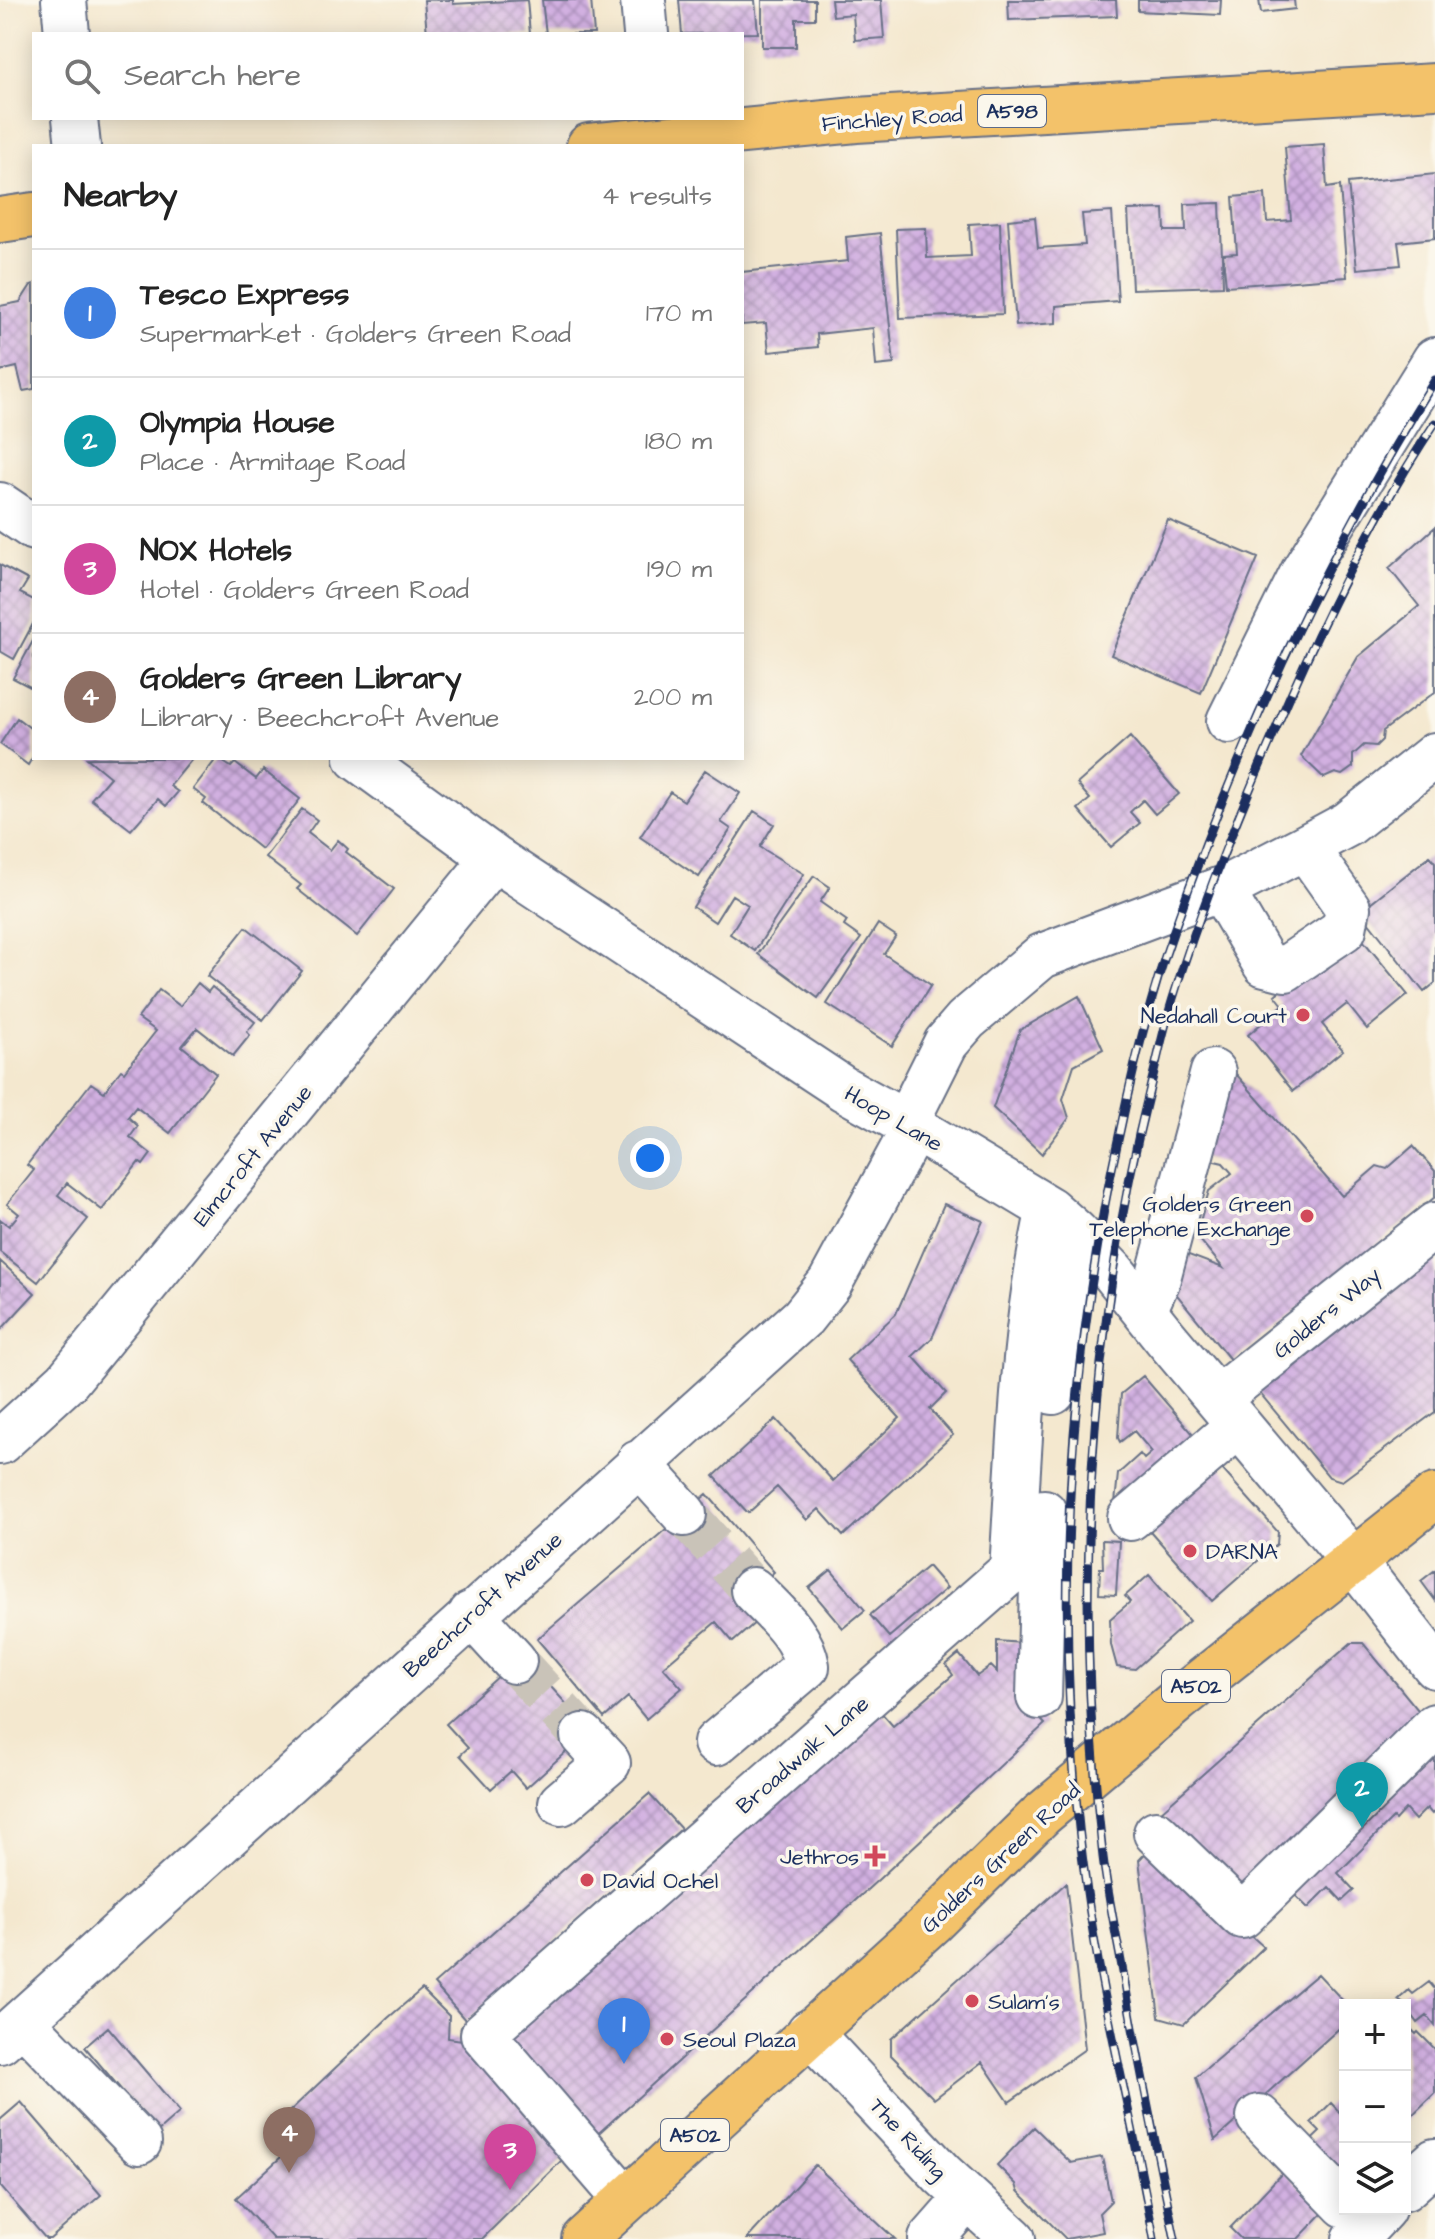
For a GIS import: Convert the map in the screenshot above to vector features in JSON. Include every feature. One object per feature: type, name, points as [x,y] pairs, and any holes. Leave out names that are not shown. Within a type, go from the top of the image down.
[{"type":"main road","name":"Finchley Road","points":[[596,144],[653,128],[856,120],[1435,86]]},
{"type":"main road","points":[[0,220],[32,215]]},
{"type":"main road","name":"Golders Green Road","points":[[584,2239],[931,1923],[1041,1815],[1178,1700],[1435,1496]]},
{"type":"street","points":[[64,0],[67,32]]},
{"type":"street","points":[[643,0],[646,32]]},
{"type":"street","points":[[75,120],[78,144]]},
{"type":"street","points":[[1229,721],[1303,572],[1435,360]]},
{"type":"street","points":[[0,505],[32,527]]},
{"type":"street","name":"Beechcroft Avenue","points":[[11,2031],[803,1317],[830,1283],[910,1125],[946,1043],[966,1020],[1042,956],[1221,889],[1305,847],[1348,824],[1435,755]]},
{"type":"street","name":"Hoop Lane","points":[[360,760],[494,858],[844,1089],[910,1125],[1062,1220],[1145,1309],[1165,1337],[1354,1562],[1435,1666]]},
{"type":"street","points":[[1221,889],[1265,964],[1285,969],[1344,929],[1348,908],[1305,847]]},
{"type":"street","name":"Elmcroft Avenue","points":[[0,1442],[67,1381],[494,858]]},
{"type":"street","points":[[1145,1309],[1157,1282],[1213,1072]]},
{"type":"street","points":[[1039,1697],[1045,1463],[1067,1266],[1062,1220]]},
{"type":"street","name":"Broadwalk Lane","points":[[625,2199],[483,2034],[1012,1570],[1029,1323],[1040,1247],[1062,1220]]},
{"type":"street","name":"Golders Way","points":[[1130,1518],[1228,1412],[1435,1225]]},
{"type":"street","points":[[638,1463],[684,1514]]},
{"type":"street","points":[[716,1743],[807,1666],[796,1636],[753,1590]]},
{"type":"street","points":[[471,1614],[514,1661]]},
{"type":"street","points":[[1156,1833],[1242,1916],[1435,1726]]},
{"type":"street","points":[[561,1803],[608,1763],[583,1736]]},
{"type":"street","points":[[11,2031],[139,2142]]},
{"type":"street","name":"The Riding","points":[[809,2032],[967,2198],[1013,2239]]},
{"type":"street","points":[[1259,2117],[1360,2218]]},
{"type":"street","points":[[1411,2183],[1435,2161]]},
{"type":"street","points":[[931,2239],[967,2198]]},
{"type":"building","points":[[424,0],[453,0],[453,4],[527,0],[530,32],[427,32]]},
{"type":"building","points":[[542,0],[591,0],[594,32],[546,32]]},
{"type":"building","points":[[679,0],[755,0],[758,33],[682,32]]},
{"type":"building","points":[[762,0],[815,0],[815,19],[796,19],[796,47],[762,47]]},
{"type":"building","points":[[831,0],[881,0],[884,38],[855,40],[853,14],[833,16]]},
{"type":"building","points":[[1008,0],[1116,0],[1117,16],[1009,20]]},
{"type":"building","points":[[1138,0],[1221,0],[1220,15],[1138,11]]},
{"type":"building","points":[[1259,0],[1294,0],[1295,9],[1261,13]]},
{"type":"building","points":[[1324,144],[1327,188],[1340,186],[1347,277],[1226,286],[1223,254],[1237,253],[1233,197],[1265,194],[1267,222],[1291,220],[1285,147]]},
{"type":"building","points":[[1435,174],[1435,238],[1398,242],[1401,265],[1357,269],[1348,183]]},
{"type":"building","points":[[1220,203],[1223,286],[1132,289],[1128,210],[1164,209],[1165,231],[1186,231],[1185,204]]},
{"type":"building","points":[[1112,212],[1118,301],[1056,306],[1056,323],[1016,326],[1008,220],[1035,217],[1038,248],[1085,245],[1082,214]]},
{"type":"building","points":[[1000,222],[1003,314],[900,318],[896,229],[926,228],[927,258],[971,256],[969,224]]},
{"type":"building","points":[[880,233],[894,364],[876,366],[873,328],[817,334],[818,347],[769,352],[766,323],[744,325],[744,272],[848,261],[846,237]]},
{"type":"building","points":[[31,285],[32,389],[23,391],[17,367],[0,371],[0,306],[20,302]]},
{"type":"building","points":[[1168,520],[1258,558],[1201,693],[1111,655]]},
{"type":"building","points":[[1435,527],[1435,692],[1383,731],[1382,740],[1376,746],[1364,745],[1353,755],[1353,767],[1342,775],[1335,773],[1324,778],[1301,756],[1358,657],[1419,606],[1389,568]]},
{"type":"building","points":[[0,565],[28,580],[20,593],[32,599],[32,626],[14,659],[0,651]]},
{"type":"building","points":[[32,643],[32,688],[13,678]]},
{"type":"building","points":[[17,718],[32,729],[32,758],[28,765],[0,744]]},
{"type":"building","points":[[1130,737],[1179,794],[1155,814],[1143,800],[1130,812],[1140,823],[1111,847],[1078,809],[1090,799],[1077,784]]},
{"type":"building","points":[[89,760],[191,760],[170,786],[178,792],[166,806],[158,799],[131,830],[91,799],[110,777]]},
{"type":"building","points":[[215,760],[220,760],[231,767],[235,763],[256,779],[263,770],[300,799],[261,849],[203,803],[206,799],[193,789]]},
{"type":"building","points":[[705,770],[740,793],[721,822],[731,829],[699,877],[640,837],[670,792],[684,801]]},
{"type":"building","points":[[302,809],[317,820],[308,833],[330,850],[338,840],[348,849],[346,852],[394,889],[357,936],[297,889],[301,885],[265,857]]},
{"type":"building","points":[[754,811],[774,824],[760,847],[804,874],[755,951],[730,934],[748,905],[732,895],[715,922],[693,907]]},
{"type":"building","points":[[1430,856],[1435,862],[1435,983],[1424,992],[1360,911]]},
{"type":"building","points":[[814,876],[830,887],[820,902],[847,921],[844,926],[861,938],[818,998],[758,954]]},
{"type":"building","points":[[878,924],[896,936],[884,954],[931,985],[892,1046],[827,1004]]},
{"type":"building","points":[[246,927],[302,971],[263,1020],[207,976]]},
{"type":"building","name":"Nedahall Court","points":[[1362,939],[1408,995],[1367,1029],[1347,1004],[1322,1024],[1343,1050],[1293,1091],[1248,1035],[1283,1005],[1275,995],[1316,961],[1324,971]]},
{"type":"building","points":[[198,983],[208,992],[212,987],[255,1022],[247,1032],[250,1035],[233,1056],[197,1028],[182,1046],[216,1074],[170,1133],[136,1107],[128,1117],[138,1126],[130,1137],[151,1154],[143,1165],[139,1162],[102,1210],[67,1183],[58,1195],[88,1219],[38,1282],[0,1252],[0,1219],[9,1226],[19,1214],[7,1204],[34,1170],[27,1165],[91,1083],[104,1092],[156,1031],[138,1018],[159,990],[180,1006]]},
{"type":"building","points":[[1079,996],[1103,1049],[1074,1065],[1063,1099],[1069,1118],[1042,1154],[993,1108],[1020,1030]]},
{"type":"building","name":"Golders Green Telephone Exchange","points":[[1230,1067],[1342,1196],[1377,1166],[1387,1169],[1413,1146],[1435,1171],[1435,1197],[1232,1362],[1164,1279],[1173,1249],[1223,1268],[1196,1235],[1209,1191],[1232,1173],[1223,1163],[1198,1157]]},
{"type":"building","points":[[944,1204],[983,1221],[932,1338],[913,1356],[946,1393],[930,1409],[953,1435],[843,1536],[819,1509],[807,1520],[777,1487],[748,1513],[714,1476],[776,1419],[833,1481],[900,1418],[847,1360],[896,1314]]},
{"type":"building","points":[[1435,1242],[1435,1412],[1342,1481],[1329,1477],[1249,1380]]},
{"type":"building","points":[[0,1261],[35,1293],[0,1331]]},
{"type":"building","points":[[1143,1376],[1200,1442],[1115,1503],[1118,1474],[1140,1454],[1144,1459],[1152,1452],[1134,1431],[1120,1442],[1118,1438],[1121,1394]]},
{"type":"building","points":[[1214,1460],[1278,1532],[1277,1544],[1212,1601],[1143,1523]]},
{"type":"building","points":[[707,1494],[774,1572],[747,1595],[764,1615],[733,1642],[716,1622],[663,1667],[682,1688],[646,1719],[628,1697],[604,1718],[537,1639]]},
{"type":"building","points":[[1102,1540],[1119,1541],[1116,1595],[1099,1594],[1100,1568],[1103,1568]]},
{"type":"building","points":[[928,1566],[947,1588],[889,1637],[870,1615]]},
{"type":"building","points":[[831,1570],[865,1610],[843,1628],[809,1588]]},
{"type":"building","points":[[1435,1570],[1435,1600],[1421,1581]]},
{"type":"building","points":[[1149,1575],[1189,1621],[1135,1669],[1117,1667],[1111,1645],[1110,1619],[1130,1602],[1125,1596]]},
{"type":"building","points":[[997,1641],[1022,1643],[1022,1700],[1045,1724],[591,2140],[500,2039],[871,1701],[893,1726],[953,1675],[946,1665],[959,1654],[977,1676],[991,1666],[997,1672]]},
{"type":"building","points":[[1351,1643],[1363,1643],[1427,1721],[1241,1903],[1160,1812]]},
{"type":"building","points":[[522,1655],[590,1730],[526,1788],[511,1771],[491,1789],[460,1755],[468,1748],[446,1724]]},
{"type":"building","points":[[1435,1738],[1435,1811],[1432,1814],[1427,1808],[1415,1820],[1405,1809],[1395,1820],[1393,1818],[1338,1873],[1354,1890],[1342,1901],[1329,1887],[1308,1908],[1284,1884]]},
{"type":"building","name":"David Ochel","points":[[649,1794],[681,1829],[466,2021],[434,1984]]},
{"type":"building","points":[[1151,1847],[1264,1947],[1184,2024],[1159,2017],[1139,1860]]},
{"type":"building","points":[[1066,1883],[1085,2049],[1009,2102],[982,2062],[934,2099],[891,2055],[891,2039]]},
{"type":"building","points":[[1318,1974],[1341,1999],[1339,2028],[1215,2140],[1196,2077]]},
{"type":"building","points":[[1429,1982],[1435,1989],[1435,2026],[1427,2016],[1418,2023],[1411,2013],[1411,1999],[1399,1999],[1409,1990],[1413,1994]]},
{"type":"building","points":[[422,1989],[449,2016],[448,2038],[462,2040],[565,2157],[482,2239],[273,2239],[236,2198],[292,2147],[274,2126]]},
{"type":"building","points":[[108,2027],[180,2112],[157,2132],[85,2047]]},
{"type":"building","points":[[1411,2029],[1435,2049],[1435,2093],[1411,2116]]},
{"type":"building","points":[[21,2102],[101,2195],[50,2239],[46,2239],[0,2186],[0,2120]]},
{"type":"building","points":[[1331,2103],[1339,2112],[1339,2176],[1300,2151],[1320,2132],[1311,2123]]},
{"type":"building","points":[[1034,2127],[1071,2163],[1102,2157],[1111,2201],[1099,2213],[1103,2232],[1066,2239],[997,2165]]},
{"type":"building","points":[[815,2165],[895,2239],[747,2239]]},
{"type":"building","points":[[1284,2171],[1325,2211],[1298,2239],[1241,2239],[1230,2228]]},
{"type":"tunnel","points":[[684,1514],[753,1590]]},
{"type":"tunnel","points":[[514,1661],[583,1736]]},
{"type":"railway","points":[[1154,2239],[1093,1930],[1071,1733],[1068,1638],[1070,1492],[1093,1274],[1105,1202],[1143,1031],[1199,861],[1257,719],[1322,580],[1435,380]]},
{"type":"railway","points":[[1175,2239],[1107,1887],[1094,1760],[1088,1565],[1100,1371],[1113,1274],[1130,1178],[1171,1003],[1235,824],[1330,609],[1369,533],[1435,423]]},
{"type":"place","name":"Nedahall Court","points":[[1303,1015]]},
{"type":"place","name":"Golders Green Telephone Exchange","points":[[1307,1216]]},
{"type":"place","name":"DARNA","points":[[1190,1551]]},
{"type":"place","name":"Olympia House","points":[[1362,1828]]},
{"type":"place","name":"Jethros","points":[[875,1856]]},
{"type":"place","name":"David Ochel","points":[[587,1880]]},
{"type":"place","name":"Sulam's","points":[[972,2001]]},
{"type":"place","name":"Seoul Plaza","points":[[667,2039]]},
{"type":"place","name":"Tesco Express","points":[[624,2064]]},
{"type":"place","name":"Golders Green Library","points":[[289,2173]]},
{"type":"place","name":"NOX Hotels","points":[[510,2190]]}]
